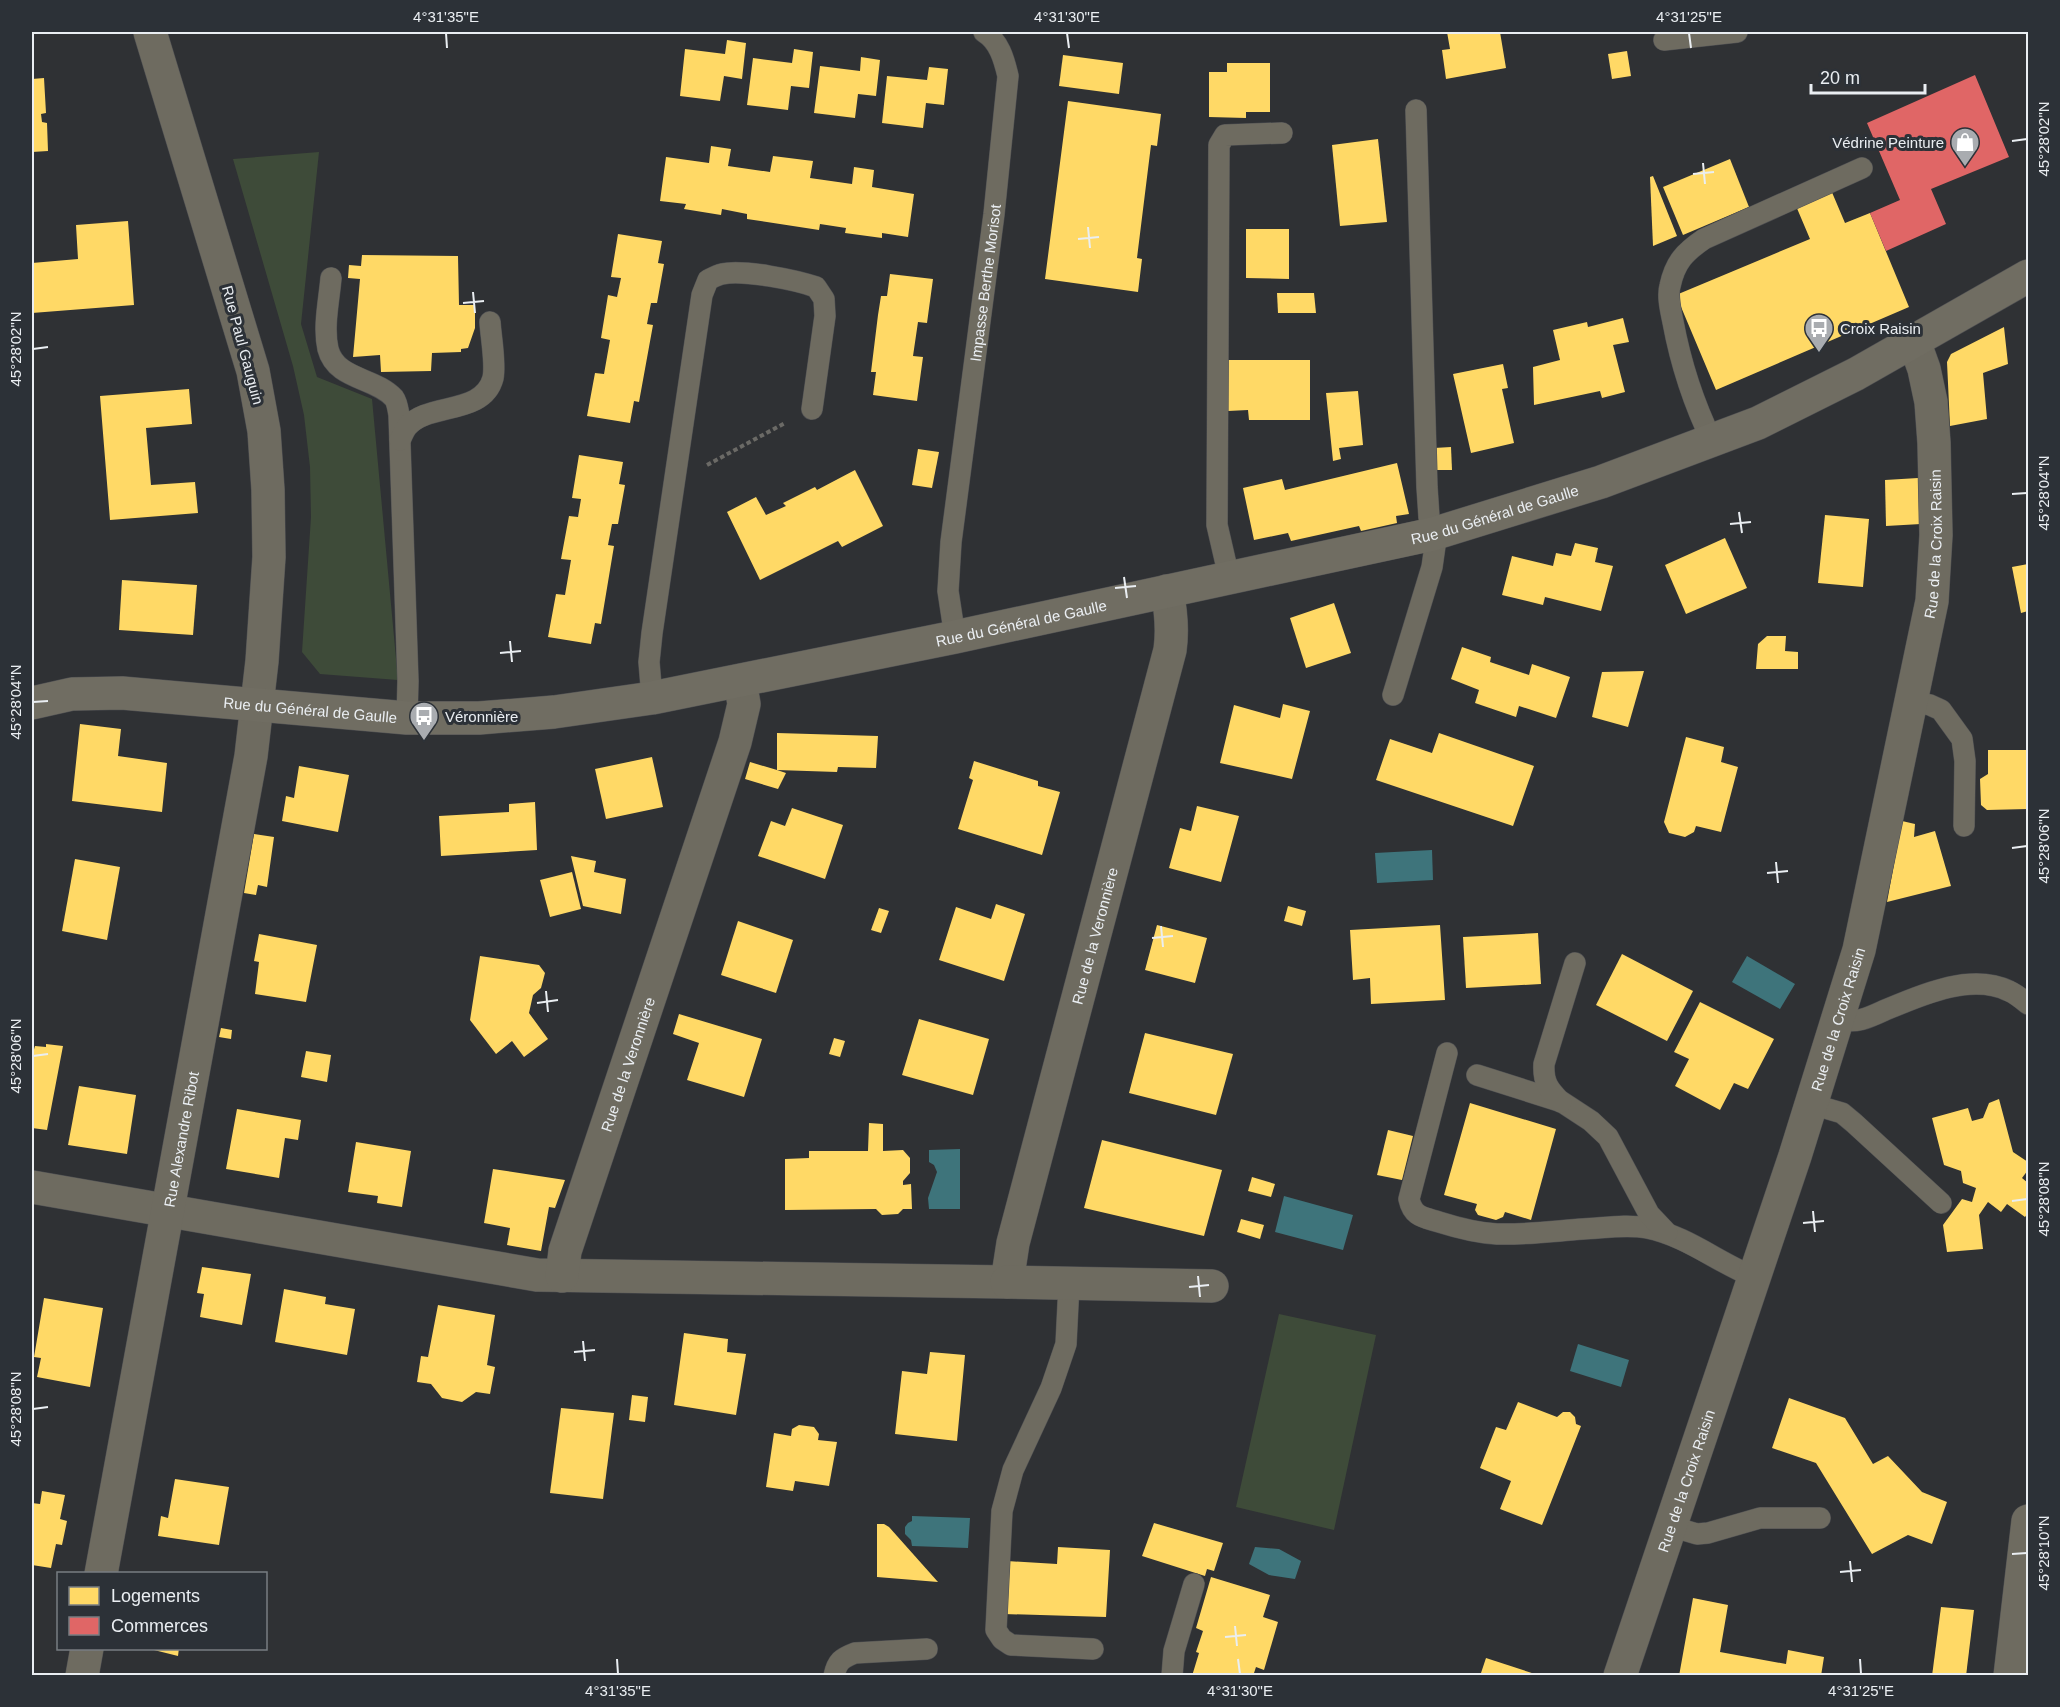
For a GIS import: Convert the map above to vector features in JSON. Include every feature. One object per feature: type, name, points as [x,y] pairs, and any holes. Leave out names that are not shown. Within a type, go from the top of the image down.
[{"type":"street","name":"Rue Paul Gauguin","points":[[150,32],[253,371],[264,431],[269,557],[258,704]]},
{"type":"street","name":"Rue du Général de Gaulle","points":[[32,703],[72,694],[122,693],[407,718],[479,718],[532,714],[652,698],[955,637],[1433,534],[1601,482],[1758,423],[1800,403],[2028,276]]},
{"type":"street","name":"Rue de la Croix Raisin","points":[[1620,1676],[1839,1019],[1859,950],[1932,601],[1936,535],[1931,402],[1924,369],[1914,341]]},
{"type":"street","name":"Rue de la Veronnière","points":[[1006,1282],[1013,1243],[1170,650],[1173,630],[1167,591]]},
{"type":"street","name":"Rue de la Veronnière","points":[[562,1276],[565,1251],[735,742],[744,704],[740,681]]},
{"type":"street","name":"Rue Alexandre Ribot","points":[[101,1572],[237,836],[258,704]]},
{"type":"street","points":[[32,1187],[537,1275],[1212,1286]]},
{"type":"street","points":[[2010,1676],[2028,1521]]},
{"type":"street","points":[[82,1676],[87,1650]]},
{"type":"lane","name":"Impasse Berthe Morisot","points":[[955,637],[948,591],[951,542],[994,214],[1008,76],[1003,55],[991,35],[984,32]]},
{"type":"lane","points":[[1664,40],[1737,32]]},
{"type":"lane","points":[[1393,695],[1432,567],[1436,546],[1427,487],[1416,110]]},
{"type":"lane","points":[[1229,577],[1218,525],[1219,145],[1225,135],[1281,133]]},
{"type":"lane","points":[[1712,441],[1692,396],[1680,361],[1671,315],[1669,288],[1684,253],[1704,239],[1862,168]]},
{"type":"lane","points":[[652,698],[649,662],[702,295],[708,280],[721,274],[738,273],[801,281],[816,286],[824,299],[825,316],[812,408]]},
{"type":"lane","points":[[331,278],[327,332],[328,350],[334,363],[343,371],[383,389],[395,399],[399,415],[408,681],[407,718]]},
{"type":"lane","points":[[400,440],[407,426],[415,421],[429,414],[467,404],[479,398],[487,389],[493,378],[490,322]]},
{"type":"lane","points":[[1912,701],[1941,710],[1962,739],[1965,761],[1964,826]]},
{"type":"lane","points":[[1575,963],[1544,1064],[1547,1088],[1562,1102],[1591,1121],[1608,1137],[1649,1214],[1667,1233]]},
{"type":"lane","points":[[1839,1019],[1848,1022],[1865,1019],[1930,991],[1962,986],[1995,986],[2008,990],[2028,1004]]},
{"type":"lane","points":[[1447,1053],[1409,1200],[1411,1209],[1419,1216],[1466,1230],[1497,1234],[1612,1227],[1644,1228],[1667,1233],[1720,1258],[1738,1271],[1754,1277]]},
{"type":"lane","points":[[1477,1075],[1562,1102]]},
{"type":"lane","points":[[1811,1104],[1842,1113],[1941,1203]]},
{"type":"lane","points":[[1069,1284],[1066,1344],[1051,1388],[1013,1470],[1002,1511],[996,1630],[1002,1639],[1011,1645],[1093,1649]]},
{"type":"lane","points":[[1670,1526],[1697,1534],[1760,1518],[1820,1518]]},
{"type":"lane","points":[[1172,1676],[1174,1651],[1194,1584]]},
{"type":"lane","points":[[834,1676],[836,1664],[844,1657],[855,1653],[927,1649]]},
{"type":"path","points":[[675,482],[812,408]]},
{"type":"green space","points":[[319,152],[301,324],[317,377],[372,399],[398,680],[320,674],[302,652],[311,517],[310,467],[304,415],[293,366],[233,159]]},
{"type":"green space","points":[[1279,1314],[1376,1335],[1334,1530],[1236,1507]]},
{"type":"water","points":[[1432,850],[1433,880],[1377,883],[1375,853]]},
{"type":"water","points":[[1747,956],[1795,984],[1780,1009],[1732,982]]},
{"type":"water","points":[[960,1149],[960,1209],[929,1209],[928,1198],[937,1172],[934,1165],[929,1162],[929,1150]]},
{"type":"water","points":[[1284,1196],[1353,1215],[1343,1250],[1275,1232]]},
{"type":"water","points":[[1578,1344],[1629,1360],[1621,1387],[1570,1371]]},
{"type":"water","points":[[912,1516],[970,1518],[968,1548],[912,1546],[911,1540],[905,1534],[905,1527],[912,1521]]},
{"type":"water","points":[[1255,1547],[1279,1549],[1301,1561],[1295,1579],[1269,1575],[1249,1564]]},
{"type":"building: Logements","points":[[1447,32],[1500,32],[1506,68],[1446,79],[1442,50],[1450,49]]},
{"type":"building: Logements","points":[[727,40],[746,43],[742,79],[724,76],[720,101],[680,96],[685,49],[725,54]]},
{"type":"building: Logements","points":[[794,49],[813,52],[809,88],[791,86],[788,110],[747,105],[753,58],[792,63]]},
{"type":"building: Logements","points":[[1627,51],[1631,76],[1612,79],[1608,54]]},
{"type":"building: Logements","points":[[1063,55],[1123,63],[1119,94],[1059,86]]},
{"type":"building: Logements","points":[[861,57],[880,60],[876,96],[858,94],[855,118],[814,113],[820,66],[860,71]]},
{"type":"building: Logements","points":[[1227,63],[1270,63],[1270,112],[1246,112],[1246,118],[1209,117],[1209,72],[1227,72]]},
{"type":"building: Logements","points":[[929,67],[948,69],[944,105],[926,103],[923,128],[882,123],[887,76],[927,80]]},
{"type":"building: Logements","points":[[44,78],[46,113],[41,114],[42,122],[47,123],[48,151],[32,152],[32,79]]},
{"type":"building: Logements","points":[[1068,101],[1161,114],[1157,146],[1151,145],[1137,258],[1142,259],[1138,292],[1045,279]]},
{"type":"building: Logements","points":[[1378,139],[1387,222],[1340,226],[1332,145]]},
{"type":"building: Logements","points":[[711,146],[731,149],[728,166],[770,172],[773,156],[813,161],[810,178],[852,184],[854,167],[874,170],[872,187],[914,194],[908,237],[882,233],[882,238],[845,233],[846,228],[820,224],[819,230],[747,219],[747,214],[722,209],[721,215],[684,209],[686,204],[660,201],[666,157],[709,163]]},
{"type":"building: Logements","points":[[1730,159],[1749,207],[1683,235],[1663,187]]},
{"type":"building: Logements","points":[[1653,176],[1677,236],[1653,246],[1650,177]]},
{"type":"building: Logements","points":[[1831,190],[1845,223],[1870,213],[1909,307],[1716,390],[1676,295],[1810,239],[1796,206]]},
{"type":"building: Logements","points":[[128,221],[134,305],[32,313],[32,263],[78,259],[76,225]]},
{"type":"building: Logements","points":[[1246,229],[1289,229],[1289,279],[1246,278]]},
{"type":"building: Logements","points":[[618,234],[662,241],[658,263],[664,264],[657,303],[651,303],[647,324],[653,325],[639,402],[634,401],[630,423],[587,416],[595,373],[604,374],[610,340],[601,338],[608,295],[617,297],[621,278],[611,277]]},
{"type":"building: Logements","points":[[362,255],[458,256],[459,305],[475,305],[475,328],[468,348],[461,349],[461,352],[432,353],[431,371],[381,372],[380,355],[353,357],[360,279],[348,278],[349,265],[361,266]]},
{"type":"building: Logements","points":[[890,274],[933,279],[927,323],[918,322],[913,356],[923,357],[917,401],[873,395],[876,372],[871,372],[878,315],[881,296],[887,296]]},
{"type":"building: Logements","points":[[1277,293],[1314,293],[1316,313],[1278,313]]},
{"type":"building: Logements","points":[[1623,318],[1629,342],[1613,345],[1625,392],[1602,398],[1600,391],[1534,405],[1533,367],[1560,360],[1553,330],[1587,322],[1588,327]]},
{"type":"building: Logements","points":[[2004,327],[2008,364],[1983,373],[1987,419],[1950,426],[1947,362],[1951,354]]},
{"type":"building: Logements","points":[[1228,360],[1310,360],[1310,420],[1249,420],[1248,410],[1228,411]]},
{"type":"building: Logements","points":[[1503,364],[1508,388],[1502,389],[1514,443],[1471,453],[1453,374]]},
{"type":"building: Logements","points":[[189,389],[192,424],[146,428],[151,485],[195,482],[198,513],[110,520],[100,396]]},
{"type":"building: Logements","points":[[1358,391],[1363,445],[1339,448],[1341,459],[1333,461],[1326,393]]},
{"type":"building: Logements","points":[[1451,447],[1452,470],[1434,470],[1434,448]]},
{"type":"building: Logements","points":[[918,449],[939,452],[932,488],[912,485]]},
{"type":"building: Logements","points":[[579,455],[623,462],[619,484],[625,485],[618,524],[612,524],[608,545],[614,546],[601,624],[595,623],[591,644],[548,637],[556,594],[565,595],[571,560],[561,559],[569,516],[578,517],[581,499],[572,498]]},
{"type":"building: Logements","points":[[1397,463],[1409,514],[1396,516],[1397,523],[1361,531],[1359,526],[1291,541],[1288,533],[1254,540],[1243,488],[1282,479],[1285,490]]},
{"type":"building: Logements","points":[[855,470],[883,526],[842,547],[838,541],[760,580],[727,512],[756,497],[766,515],[786,506],[783,503],[815,487],[817,490]]},
{"type":"building: Logements","points":[[1918,478],[1921,524],[1886,526],[1885,480]]},
{"type":"building: Logements","points":[[1825,515],[1869,519],[1863,587],[1818,583]]},
{"type":"building: Logements","points":[[1725,538],[1747,588],[1686,614],[1665,565]]},
{"type":"building: Logements","points":[[1575,543],[1598,548],[1595,562],[1613,566],[1601,611],[1545,597],[1543,605],[1502,595],[1512,556],[1553,566],[1556,553],[1571,556]]},
{"type":"building: Logements","points":[[2028,564],[2028,611],[2021,613],[2012,567]]},
{"type":"building: Logements","points":[[122,580],[197,585],[193,635],[119,630]]},
{"type":"building: Logements","points":[[1334,603],[1351,653],[1306,668],[1290,618]]},
{"type":"building: Logements","points":[[1767,636],[1786,636],[1785,651],[1798,652],[1798,669],[1756,669],[1758,644]]},
{"type":"building: Logements","points":[[1462,647],[1491,657],[1490,662],[1529,675],[1532,664],[1570,677],[1556,718],[1519,706],[1516,717],[1475,703],[1479,690],[1451,679]]},
{"type":"building: Logements","points":[[1644,671],[1628,727],[1592,717],[1602,672]]},
{"type":"building: Logements","points":[[1283,704],[1310,711],[1292,779],[1220,763],[1234,705],[1280,718]]},
{"type":"building: Logements","points":[[80,724],[121,729],[118,756],[167,763],[162,812],[72,801]]},
{"type":"building: Logements","points":[[777,733],[878,736],[876,768],[838,767],[837,772],[777,770]]},
{"type":"building: Logements","points":[[1439,733],[1534,766],[1513,826],[1376,780],[1390,739],[1432,753]]},
{"type":"building: Logements","points":[[1686,737],[1724,747],[1721,762],[1738,767],[1721,832],[1696,826],[1694,832],[1685,837],[1669,833],[1664,822]]},
{"type":"building: Logements","points":[[1988,750],[2028,750],[2028,809],[1987,810],[1981,805],[1980,779],[1988,774]]},
{"type":"building: Logements","points":[[652,757],[663,807],[606,819],[595,769]]},
{"type":"building: Logements","points":[[974,761],[1038,781],[1038,786],[1060,792],[1042,855],[958,829],[973,780],[969,778]]},
{"type":"building: Logements","points":[[750,762],[786,773],[778,789],[745,779]]},
{"type":"building: Logements","points":[[299,766],[349,775],[338,832],[282,821],[286,796],[294,798]]},
{"type":"building: Logements","points":[[535,802],[537,850],[441,856],[439,816],[509,812],[509,804]]},
{"type":"building: Logements","points":[[1197,806],[1239,816],[1221,882],[1169,868],[1180,828],[1191,831]]},
{"type":"building: Logements","points":[[792,808],[843,825],[825,879],[758,856],[771,821],[785,826]]},
{"type":"building: Logements","points":[[1902,821],[1915,824],[1914,837],[1935,831],[1951,886],[1887,902]]},
{"type":"building: Logements","points":[[254,834],[274,837],[267,887],[258,885],[256,895],[244,893]]},
{"type":"building: Logements","points":[[571,856],[596,861],[594,872],[626,879],[621,914],[583,906]]},
{"type":"building: Logements","points":[[75,859],[120,867],[107,940],[62,931]]},
{"type":"building: Logements","points":[[572,872],[581,909],[550,917],[540,880]]},
{"type":"building: Logements","points":[[996,904],[1025,914],[1004,981],[939,960],[956,907],[991,919]]},
{"type":"building: Logements","points":[[1288,906],[1306,911],[1302,926],[1284,921]]},
{"type":"building: Logements","points":[[879,908],[889,911],[881,933],[871,930]]},
{"type":"building: Logements","points":[[738,921],[793,940],[776,993],[721,975]]},
{"type":"building: Logements","points":[[1157,925],[1207,938],[1195,983],[1145,970]]},
{"type":"building: Logements","points":[[1440,925],[1445,1000],[1371,1004],[1370,978],[1353,980],[1350,930]]},
{"type":"building: Logements","points":[[1538,933],[1541,984],[1466,988],[1463,937]]},
{"type":"building: Logements","points":[[259,934],[317,945],[306,1002],[255,994],[259,962],[254,961]]},
{"type":"building: Logements","points":[[1622,954],[1693,991],[1667,1041],[1596,1005]]},
{"type":"building: Logements","points":[[480,956],[539,965],[545,973],[541,988],[533,995],[529,1013],[548,1039],[524,1057],[512,1041],[496,1054],[470,1020]]},
{"type":"building: Logements","points":[[1700,1002],[1774,1039],[1748,1089],[1734,1083],[1720,1110],[1675,1086],[1689,1059],[1674,1052]]},
{"type":"building: Logements","points":[[679,1014],[762,1039],[744,1097],[687,1080],[699,1043],[673,1034]]},
{"type":"building: Logements","points":[[919,1019],[989,1039],[973,1095],[902,1075]]},
{"type":"building: Logements","points":[[221,1028],[232,1030],[231,1039],[219,1037]]},
{"type":"building: Logements","points":[[1145,1033],[1233,1054],[1216,1115],[1129,1093]]},
{"type":"building: Logements","points":[[834,1038],[845,1041],[840,1057],[829,1054]]},
{"type":"building: Logements","points":[[46,1044],[63,1046],[47,1130],[32,1128],[32,1053],[35,1046],[46,1047]]},
{"type":"building: Logements","points":[[306,1051],[331,1055],[327,1082],[301,1077]]},
{"type":"building: Logements","points":[[79,1086],[136,1095],[127,1154],[68,1145]]},
{"type":"building: Logements","points":[[1999,1099],[2013,1152],[2028,1162],[2028,1170],[2022,1178],[2028,1183],[2028,1213],[2025,1217],[2007,1204],[2001,1212],[1988,1202],[1979,1215],[1983,1249],[1947,1252],[1943,1225],[1962,1199],[1972,1202],[1976,1188],[1963,1183],[1961,1171],[1944,1165],[1932,1118],[1968,1108],[1972,1121],[1983,1118],[1989,1103]]},
{"type":"building: Logements","points":[[1470,1103],[1556,1129],[1531,1220],[1505,1212],[1503,1217],[1496,1220],[1478,1215],[1475,1210],[1477,1204],[1444,1195]]},
{"type":"building: Logements","points":[[237,1109],[301,1120],[298,1140],[285,1138],[279,1178],[226,1169]]},
{"type":"building: Logements","points":[[869,1123],[883,1124],[883,1151],[903,1150],[910,1158],[910,1173],[903,1181],[903,1185],[911,1184],[912,1209],[903,1209],[898,1214],[882,1215],[876,1209],[785,1210],[785,1159],[809,1158],[809,1151],[868,1151]]},
{"type":"building: Logements","points":[[1388,1130],[1413,1136],[1402,1180],[1377,1175]]},
{"type":"building: Logements","points":[[1102,1140],[1222,1170],[1204,1236],[1084,1208]]},
{"type":"building: Logements","points":[[356,1142],[411,1151],[402,1207],[377,1203],[378,1196],[348,1192]]},
{"type":"building: Logements","points":[[493,1169],[565,1180],[555,1208],[549,1207],[541,1251],[507,1245],[510,1228],[484,1223]]},
{"type":"building: Logements","points":[[1252,1177],[1275,1184],[1271,1197],[1248,1191]]},
{"type":"building: Logements","points":[[1241,1219],[1264,1225],[1260,1239],[1237,1232]]},
{"type":"building: Logements","points":[[202,1267],[251,1274],[242,1325],[200,1317],[204,1294],[197,1293]]},
{"type":"building: Logements","points":[[284,1289],[326,1297],[325,1304],[355,1309],[347,1355],[275,1342]]},
{"type":"building: Logements","points":[[44,1298],[103,1308],[90,1387],[37,1377],[41,1358],[34,1357]]},
{"type":"building: Logements","points":[[438,1305],[495,1315],[487,1365],[495,1367],[490,1394],[476,1392],[462,1402],[442,1398],[431,1384],[417,1382],[421,1356],[428,1357]]},
{"type":"building: Logements","points":[[684,1333],[728,1339],[727,1352],[746,1354],[736,1415],[674,1405]]},
{"type":"building: Logements","points":[[930,1352],[965,1355],[957,1441],[895,1434],[902,1371],[927,1374]]},
{"type":"building: Logements","points":[[632,1395],[648,1397],[645,1422],[629,1420]]},
{"type":"building: Logements","points":[[1789,1398],[1845,1418],[1873,1464],[1888,1456],[1922,1492],[1947,1502],[1932,1544],[1908,1535],[1872,1554],[1816,1463],[1772,1448]]},
{"type":"building: Logements","points":[[1518,1402],[1557,1417],[1563,1412],[1570,1412],[1575,1417],[1576,1424],[1581,1426],[1542,1525],[1500,1509],[1511,1481],[1480,1468],[1496,1427],[1506,1430]]},
{"type":"building: Logements","points":[[561,1408],[614,1413],[603,1499],[550,1493]]},
{"type":"building: Logements","points":[[799,1425],[814,1427],[819,1434],[818,1440],[837,1442],[829,1486],[795,1481],[793,1491],[766,1487],[774,1433],[791,1436],[792,1429]]},
{"type":"building: Logements","points":[[175,1479],[229,1487],[219,1545],[158,1536],[161,1516],[168,1518]]},
{"type":"building: Logements","points":[[42,1491],[65,1495],[60,1519],[67,1521],[62,1545],[56,1544],[51,1568],[32,1565],[32,1503],[40,1504]]},
{"type":"building: Logements","points":[[1154,1523],[1223,1543],[1214,1571],[1207,1569],[1205,1576],[1142,1556]]},
{"type":"building: Logements","points":[[877,1524],[889,1527],[938,1582],[877,1577]]},
{"type":"building: Logements","points":[[1058,1547],[1110,1550],[1106,1617],[1004,1614],[1007,1561],[1057,1564]]},
{"type":"building: Logements","points":[[1211,1577],[1270,1595],[1263,1617],[1278,1622],[1264,1670],[1256,1667],[1253,1676],[1192,1676],[1199,1653],[1196,1652],[1203,1631],[1196,1628]]},
{"type":"building: Logements","points":[[1693,1598],[1728,1605],[1720,1652],[1786,1664],[1788,1650],[1824,1657],[1821,1676],[1679,1676]]},
{"type":"building: Logements","points":[[1941,1607],[1974,1610],[1966,1676],[1932,1676]]},
{"type":"building: Logements","points":[[154,1650],[179,1650],[178,1656]]},
{"type":"building: Logements","points":[[1486,1658],[1538,1675],[1538,1676],[1480,1676]]},
{"type":"building: Commerces","points":[[1975,75],[2009,157],[1931,189],[1946,224],[1886,251],[1870,213],[1900,200],[1867,123]]},
{"type":"place","name":"Védrine Peinture","points":[[1965,168]]},
{"type":"place","name":"Croix Raisin","points":[[1819,354]]},
{"type":"place","name":"Véronnière","points":[[424,742]]}]
